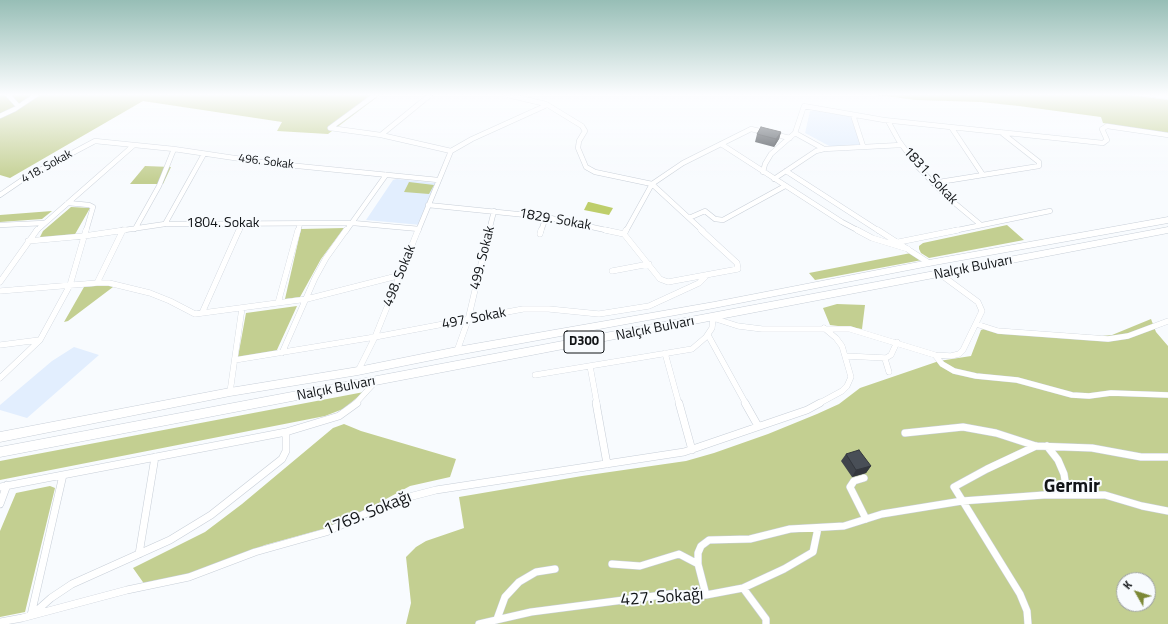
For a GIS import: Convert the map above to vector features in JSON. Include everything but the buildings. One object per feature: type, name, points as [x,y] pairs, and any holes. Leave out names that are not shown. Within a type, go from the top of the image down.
[{"type":"highway","name":"Nalçık Bulvarı","points":[[0,437],[230,392],[358,371],[457,351],[714,305],[930,263],[1168,220]]},
{"type":"highway","name":"Nalçık Bulvarı","points":[[0,452],[713,318],[1168,230]]},
{"type":"street","points":[[335,124],[330,128],[380,135],[451,151],[472,139],[505,124]]},
{"type":"street","points":[[380,135],[394,124]]},
{"type":"street","points":[[578,124],[584,128],[584,133],[579,141],[578,148],[588,168],[594,172],[652,184],[739,266],[737,270],[674,282],[660,279],[624,234],[652,184],[683,163],[751,129],[790,138]]},
{"type":"street","points":[[763,172],[765,164],[771,154],[795,133],[798,124]]},
{"type":"street","points":[[855,124],[863,146]]},
{"type":"street","name":"1831. Sokak","points":[[890,124],[901,145],[933,183],[981,225]]},
{"type":"street","points":[[921,124],[1103,143],[1106,140],[1102,129],[1106,126],[1168,135]]},
{"type":"street","points":[[951,127],[983,175]]},
{"type":"street","points":[[933,183],[1037,167],[1040,165],[1039,162],[1002,132]]},
{"type":"street","points":[[795,133],[824,149]]},
{"type":"street","name":"496. Sokak","points":[[95,141],[174,149],[268,163],[438,180]]},
{"type":"street","name":"418. Sokak","points":[[0,195],[22,180],[95,141]]},
{"type":"street","points":[[721,144],[785,186],[862,233],[908,249]]},
{"type":"street","points":[[0,282],[28,241],[44,223],[134,145]]},
{"type":"street","points":[[774,179],[816,152],[824,149],[901,145]]},
{"type":"street","points":[[135,229],[159,186],[174,149]]},
{"type":"street","name":"498. Sokak","points":[[358,371],[375,338],[451,151]]},
{"type":"street","points":[[165,224],[204,154]]},
{"type":"street","points":[[786,171],[930,263]]},
{"type":"street","points":[[282,353],[326,258],[353,223],[386,175]]},
{"type":"street","points":[[689,218],[705,211],[715,219],[723,220],[785,186]]},
{"type":"street","points":[[0,378],[40,340],[70,285],[92,207],[89,205],[68,203]]},
{"type":"street","name":"1829. Sokak","points":[[428,205],[546,217],[624,234]]},
{"type":"street","name":"499. Sokak","points":[[457,351],[468,320],[494,211]]},
{"type":"street","points":[[899,242],[1050,211]]},
{"type":"street","points":[[540,234],[546,217]]},
{"type":"street","points":[[0,225],[44,223]]},
{"type":"street","name":"1804. Sokak","points":[[28,241],[84,236],[165,224],[353,223],[419,229]]},
{"type":"street","points":[[202,313],[242,224]]},
{"type":"street","points":[[278,303],[300,224]]},
{"type":"street","points":[[97,283],[122,230]]},
{"type":"street","points":[[612,271],[648,264]]},
{"type":"street","points":[[536,375],[692,348],[708,335],[712,328],[713,318],[738,326],[762,329],[850,329],[897,342],[935,355],[951,356],[961,352],[965,348],[982,311],[980,304],[940,274]]},
{"type":"street","points":[[0,292],[97,283],[117,284],[150,293],[170,301],[195,314],[306,299],[401,275]]},
{"type":"street","name":"497. Sokak","points":[[235,360],[375,338],[523,309],[548,309],[599,314],[649,306],[699,283],[706,276]]},
{"type":"street","points":[[230,392],[242,308]]},
{"type":"street","points":[[976,324],[998,331],[1108,339],[1128,336],[1168,320]]},
{"type":"street","name":"1769. Sokağı","points":[[0,622],[31,616],[127,590],[190,577],[255,552],[326,532],[384,505],[410,496],[451,488],[684,452],[807,410],[842,391],[847,386],[851,377],[839,342],[824,328]]},
{"type":"street","points":[[708,335],[758,426]]},
{"type":"street","points":[[0,345],[40,340]]},
{"type":"street","points":[[845,356],[885,359],[891,355],[897,342]]},
{"type":"street","points":[[665,353],[692,450]]},
{"type":"street","points":[[935,355],[942,364],[954,371],[976,376],[1017,380],[1072,395],[1089,396],[1111,393],[1168,395]]},
{"type":"street","points":[[885,359],[888,372]]},
{"type":"street","points":[[590,366],[607,464]]},
{"type":"street","points":[[0,504],[4,486],[286,432],[339,416],[358,402],[376,381]]},
{"type":"street","points":[[905,433],[963,427],[996,433],[1036,446],[1092,448],[1149,458],[1168,457]]},
{"type":"street","points":[[31,616],[51,598],[72,584],[170,540],[199,523],[280,462],[286,451],[286,432]]},
{"type":"street","points":[[1028,624],[1027,611],[1020,594],[954,487],[987,469],[1036,446]]},
{"type":"street","points":[[1048,446],[1058,460],[1064,474],[1066,487],[1065,494]]},
{"type":"street","points":[[139,554],[156,457]]},
{"type":"street","points":[[31,616],[63,475]]},
{"type":"street","points":[[864,478],[854,481],[850,487],[866,519]]},
{"type":"street","points":[[706,596],[698,564],[699,549],[703,543],[709,540],[750,540],[790,528],[844,526],[882,514],[962,501],[1065,494],[1104,495],[1142,506],[1168,511]]},
{"type":"street","name":"427. Sokağı","points":[[479,624],[531,612],[670,594],[706,596],[743,588],[784,569],[813,552],[818,528]]},
{"type":"street","points":[[612,564],[640,566],[679,554],[698,564]]},
{"type":"street","points":[[497,619],[505,598],[519,582],[536,572],[555,569]]},
{"type":"street","points":[[743,588],[766,619],[766,624]]},
{"type":"street","points":[[15,624],[22,618]]},
{"type":"shaded area","points":[[0,124],[103,124],[10,178],[0,175]]},
{"type":"shaded area","points":[[281,124],[341,124],[328,134],[277,131]]},
{"type":"shaded area","points":[[807,124],[855,124],[862,146],[831,147],[805,133]]},
{"type":"shaded area","points":[[1110,124],[1168,124],[1168,134]]},
{"type":"shaded area","points":[[145,166],[171,167],[163,184],[130,184]]},
{"type":"shaded area","points":[[397,179],[435,183],[436,185],[421,225],[366,220],[393,180]]},
{"type":"shaded area","points":[[409,182],[434,185],[429,194],[404,192]]},
{"type":"shaded area","points":[[588,202],[613,208],[609,215],[584,210]]},
{"type":"shaded area","points":[[71,207],[90,208],[74,236],[39,239],[43,231]]},
{"type":"shaded area","points":[[52,211],[42,219],[0,222],[0,215]]},
{"type":"shaded area","points":[[1007,225],[1024,240],[929,258],[921,253],[919,249],[919,246],[923,243]]},
{"type":"shaded area","points":[[344,228],[321,259],[300,297],[285,299],[301,229]]},
{"type":"shaded area","points":[[911,253],[922,260],[815,280],[809,273]]},
{"type":"shaded area","points":[[117,284],[68,321],[64,322],[84,287]]},
{"type":"shaded area","points":[[837,304],[865,305],[862,329],[830,325],[823,308]]},
{"type":"shaded area","points":[[297,306],[276,352],[238,357],[246,313]]},
{"type":"shaded area","points":[[1151,319],[1156,332],[1168,346],[1168,624],[406,624],[411,603],[406,557],[416,547],[426,541],[464,528],[459,497],[582,476],[686,461],[714,453],[768,434],[817,414],[839,404],[860,388],[939,361],[971,356],[981,330],[990,327],[998,329],[1102,336],[1112,335]]},
{"type":"shaded area","points":[[74,347],[99,355],[27,418],[0,410],[0,405],[52,361]]},
{"type":"shaded area","points":[[364,392],[343,409],[325,416],[0,480],[0,461]]},
{"type":"shaded area","points":[[344,424],[361,431],[456,459],[450,477],[410,486],[338,525],[265,545],[193,574],[145,585],[133,568],[205,532],[242,504],[333,428]]},
{"type":"shaded area","points":[[50,486],[55,488],[25,612],[0,617],[0,531],[16,493]]},
{"type":"district","name":"Germir","points":[[1072,487]]}]
